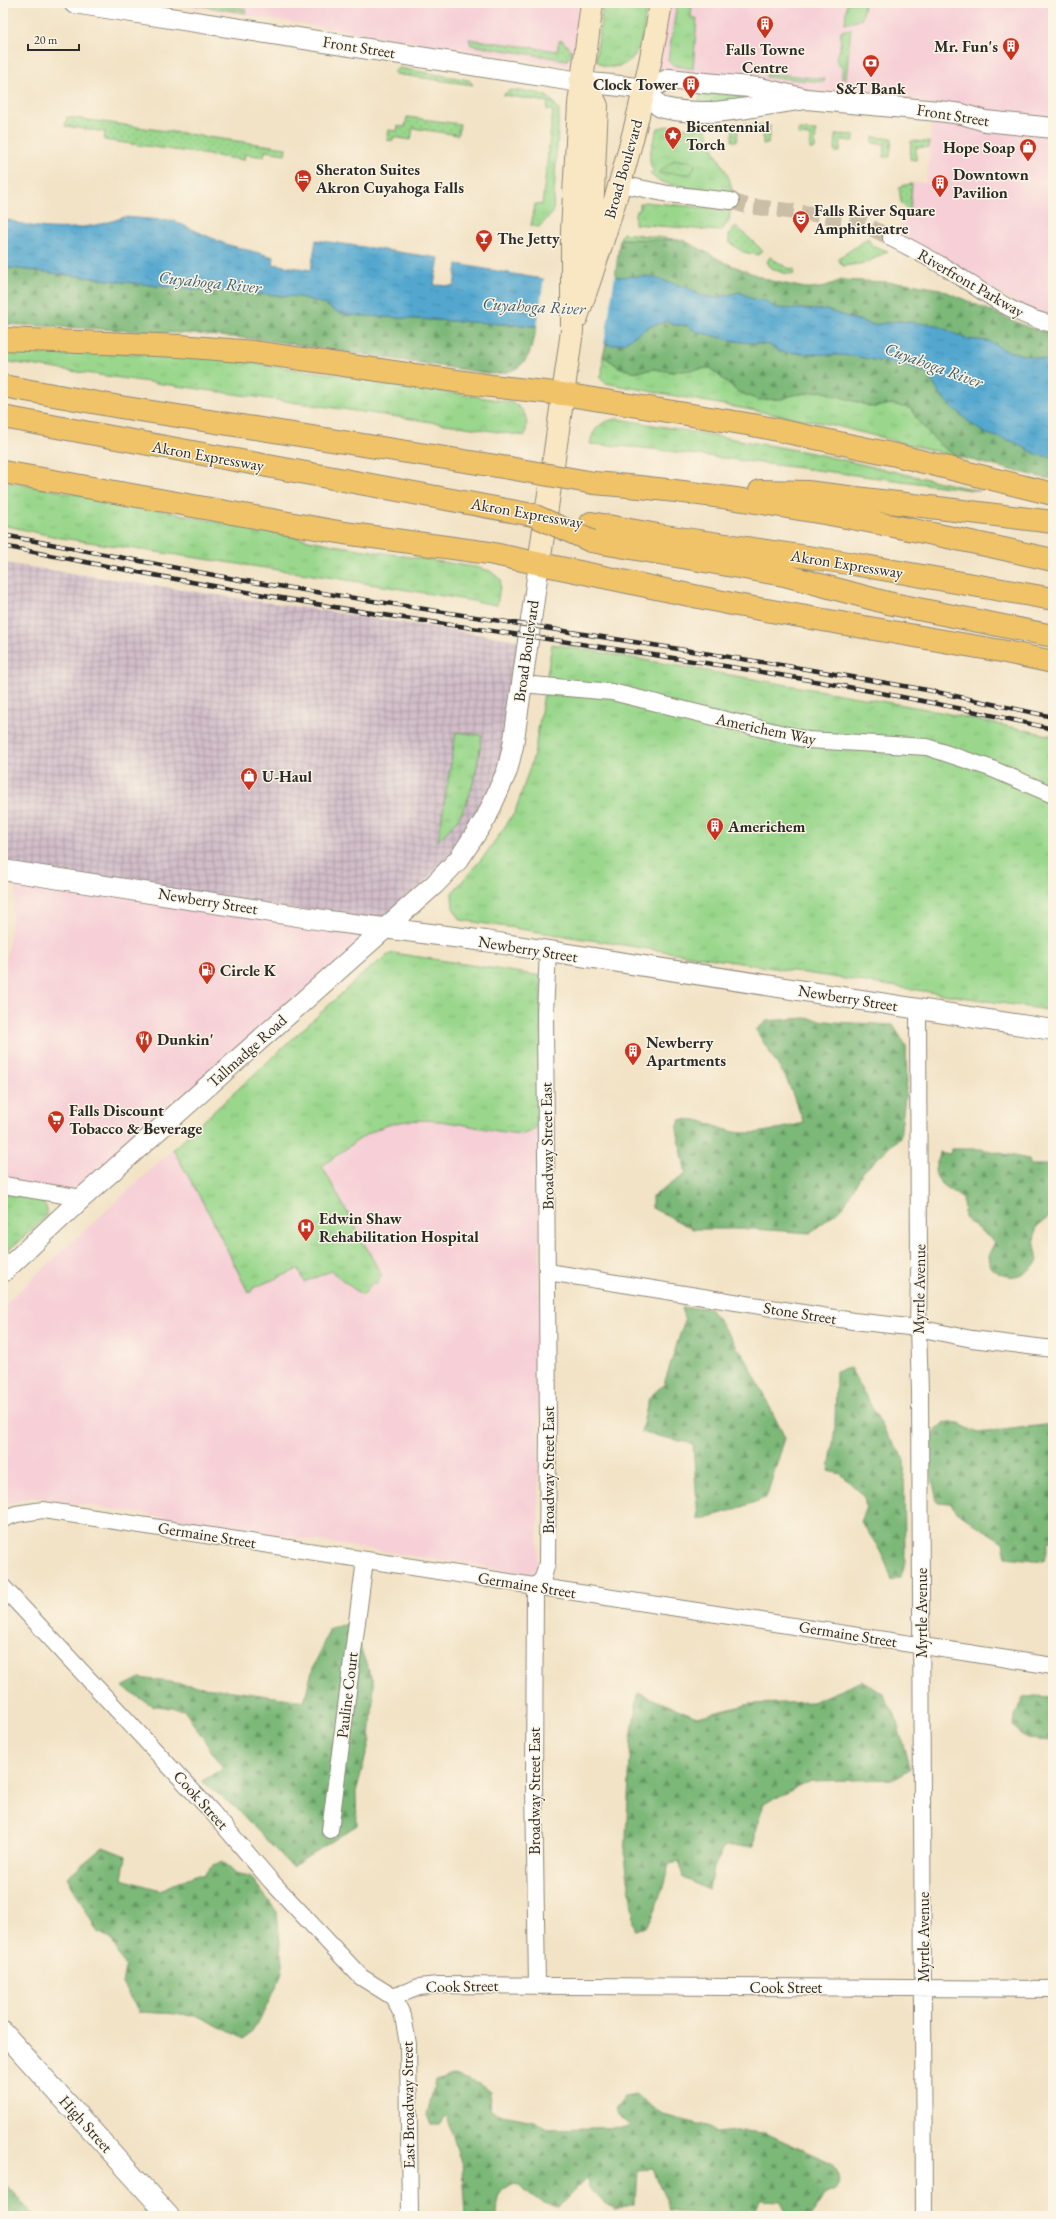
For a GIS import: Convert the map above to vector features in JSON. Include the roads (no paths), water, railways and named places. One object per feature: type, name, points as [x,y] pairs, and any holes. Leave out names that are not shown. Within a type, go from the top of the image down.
[{"type":"highway","points":[[3,339],[180,346],[253,352],[491,386],[563,394],[754,425],[896,455],[1053,494]]},
{"type":"highway","points":[[3,386],[120,407],[509,468],[594,483],[661,488],[807,492],[1053,522]]},
{"type":"highway","name":"Akron Expressway","points":[[3,417],[505,509],[533,515],[591,532],[658,535],[848,563],[1053,599]]},
{"type":"highway","points":[[3,472],[344,533],[489,553],[738,604],[1001,650],[1053,662]]},
{"type":"highway","points":[[661,488],[803,509],[1053,560]]},
{"type":"highway","points":[[591,532],[784,575],[888,603],[1053,636]]},
{"type":"main road","name":"Broad Boulevard","points":[[572,331],[588,285],[588,233],[580,82],[592,3]]},
{"type":"main road","name":"Broad Boulevard","points":[[539,564],[567,364],[588,233],[621,184],[652,62],[661,3]]},
{"type":"street","name":"Front Street","points":[[74,3],[144,8],[580,82],[645,90],[669,79],[760,88],[806,99],[938,111],[962,114],[985,121],[1053,128]]},
{"type":"street","name":"Front Street","points":[[645,90],[661,108],[688,113],[723,113],[771,103],[806,99]]},
{"type":"street","points":[[621,184],[668,194],[731,201]]},
{"type":"street","name":"Riverfront Parkway","points":[[891,238],[936,262],[998,301],[1038,321],[1053,324]]},
{"type":"street","name":"Broad Boulevard","points":[[385,928],[430,889],[459,859],[486,818],[507,771],[513,746],[539,564]]},
{"type":"street","name":"Americhem Way","points":[[522,684],[612,692],[808,740],[927,747],[990,768],[1053,795]]},
{"type":"street","name":"Newberry Street","points":[[3,870],[385,928],[548,951],[1053,1030]]},
{"type":"street","name":"Tallmadge Road","points":[[3,1272],[82,1198],[385,928]]},
{"type":"street","name":"Broadway Street East","points":[[537,1986],[534,1785],[535,1587],[543,1578],[547,1564],[548,1272],[545,1013],[548,951]]},
{"type":"street","name":"Myrtle Avenue","points":[[918,1010],[918,1328],[920,1391],[924,2216]]},
{"type":"street","points":[[3,1185],[82,1198]]},
{"type":"street","name":"Stone Street","points":[[548,1272],[853,1321],[918,1328],[972,1339],[1053,1349]]},
{"type":"street","name":"Germaine Street","points":[[3,1519],[16,1514],[43,1510],[1053,1666]]},
{"type":"street","name":"Pauline Court","points":[[330,1830],[365,1560]]},
{"type":"street","name":"Cook Street","points":[[3,1587],[225,1826],[277,1887],[360,1977],[393,1997],[419,1987],[438,1985],[1053,1989]]},
{"type":"street","name":"East Broadway Street","points":[[393,1997],[404,2021],[408,2044],[410,2216]]},
{"type":"street","name":"High Street","points":[[3,2032],[169,2216]]},
{"type":"water","name":"Cuyahoga River","points":[[124,217],[174,221],[225,244],[274,257],[273,264],[311,270],[316,240],[439,258],[434,285],[454,286],[457,264],[542,279],[647,276],[686,287],[700,295],[718,298],[739,292],[753,299],[766,301],[775,308],[826,310],[873,325],[899,321],[936,325],[966,339],[989,341],[1004,350],[1053,362],[1053,457],[1038,455],[1014,442],[984,433],[968,421],[941,396],[927,373],[910,367],[853,356],[780,352],[769,345],[734,341],[695,331],[687,325],[674,325],[667,321],[648,327],[624,343],[612,345],[537,326],[349,315],[337,312],[324,304],[300,297],[166,287],[3,267],[3,218],[33,226],[64,228],[95,225]]},
{"type":"tunnel","points":[[731,201],[747,206],[854,219],[891,238]]},
{"type":"railway","points":[[3,535],[240,580],[806,669],[927,690],[1053,717]]},
{"type":"railway","points":[[3,546],[303,602],[811,680],[973,711],[1053,729]]},
{"type":"place","name":"Falls Towne Centre","points":[[765,39]]},
{"type":"place","name":"Mr. Fun's","points":[[1011,61]]},
{"type":"place","name":"S&T Bank","points":[[871,78]]},
{"type":"place","name":"Clock Tower","points":[[691,99]]},
{"type":"place","name":"Bicentennial Torch","points":[[673,150]]},
{"type":"place","name":"Hope Soap","points":[[1028,162]]},
{"type":"place","name":"Sheraton Suites Akron Cuyahoga Falls","points":[[303,193]]},
{"type":"place","name":"Downtown Pavilion","points":[[940,198]]},
{"type":"place","name":"Falls River Square Amphitheatre","points":[[801,234]]},
{"type":"place","name":"The Jetty","points":[[484,253]]},
{"type":"place","name":"U-Haul","points":[[249,791]]},
{"type":"place","name":"Americhem","points":[[715,841]]},
{"type":"place","name":"Circle K","points":[[207,985]]},
{"type":"place","name":"Dunkin'","points":[[144,1054]]},
{"type":"place","name":"Newberry Apartments","points":[[633,1066]]},
{"type":"place","name":"Falls Discount Tobacco & Beverage","points":[[56,1134]]},
{"type":"place","name":"Edwin Shaw Rehabilitation Hospital","points":[[306,1242]]}]
